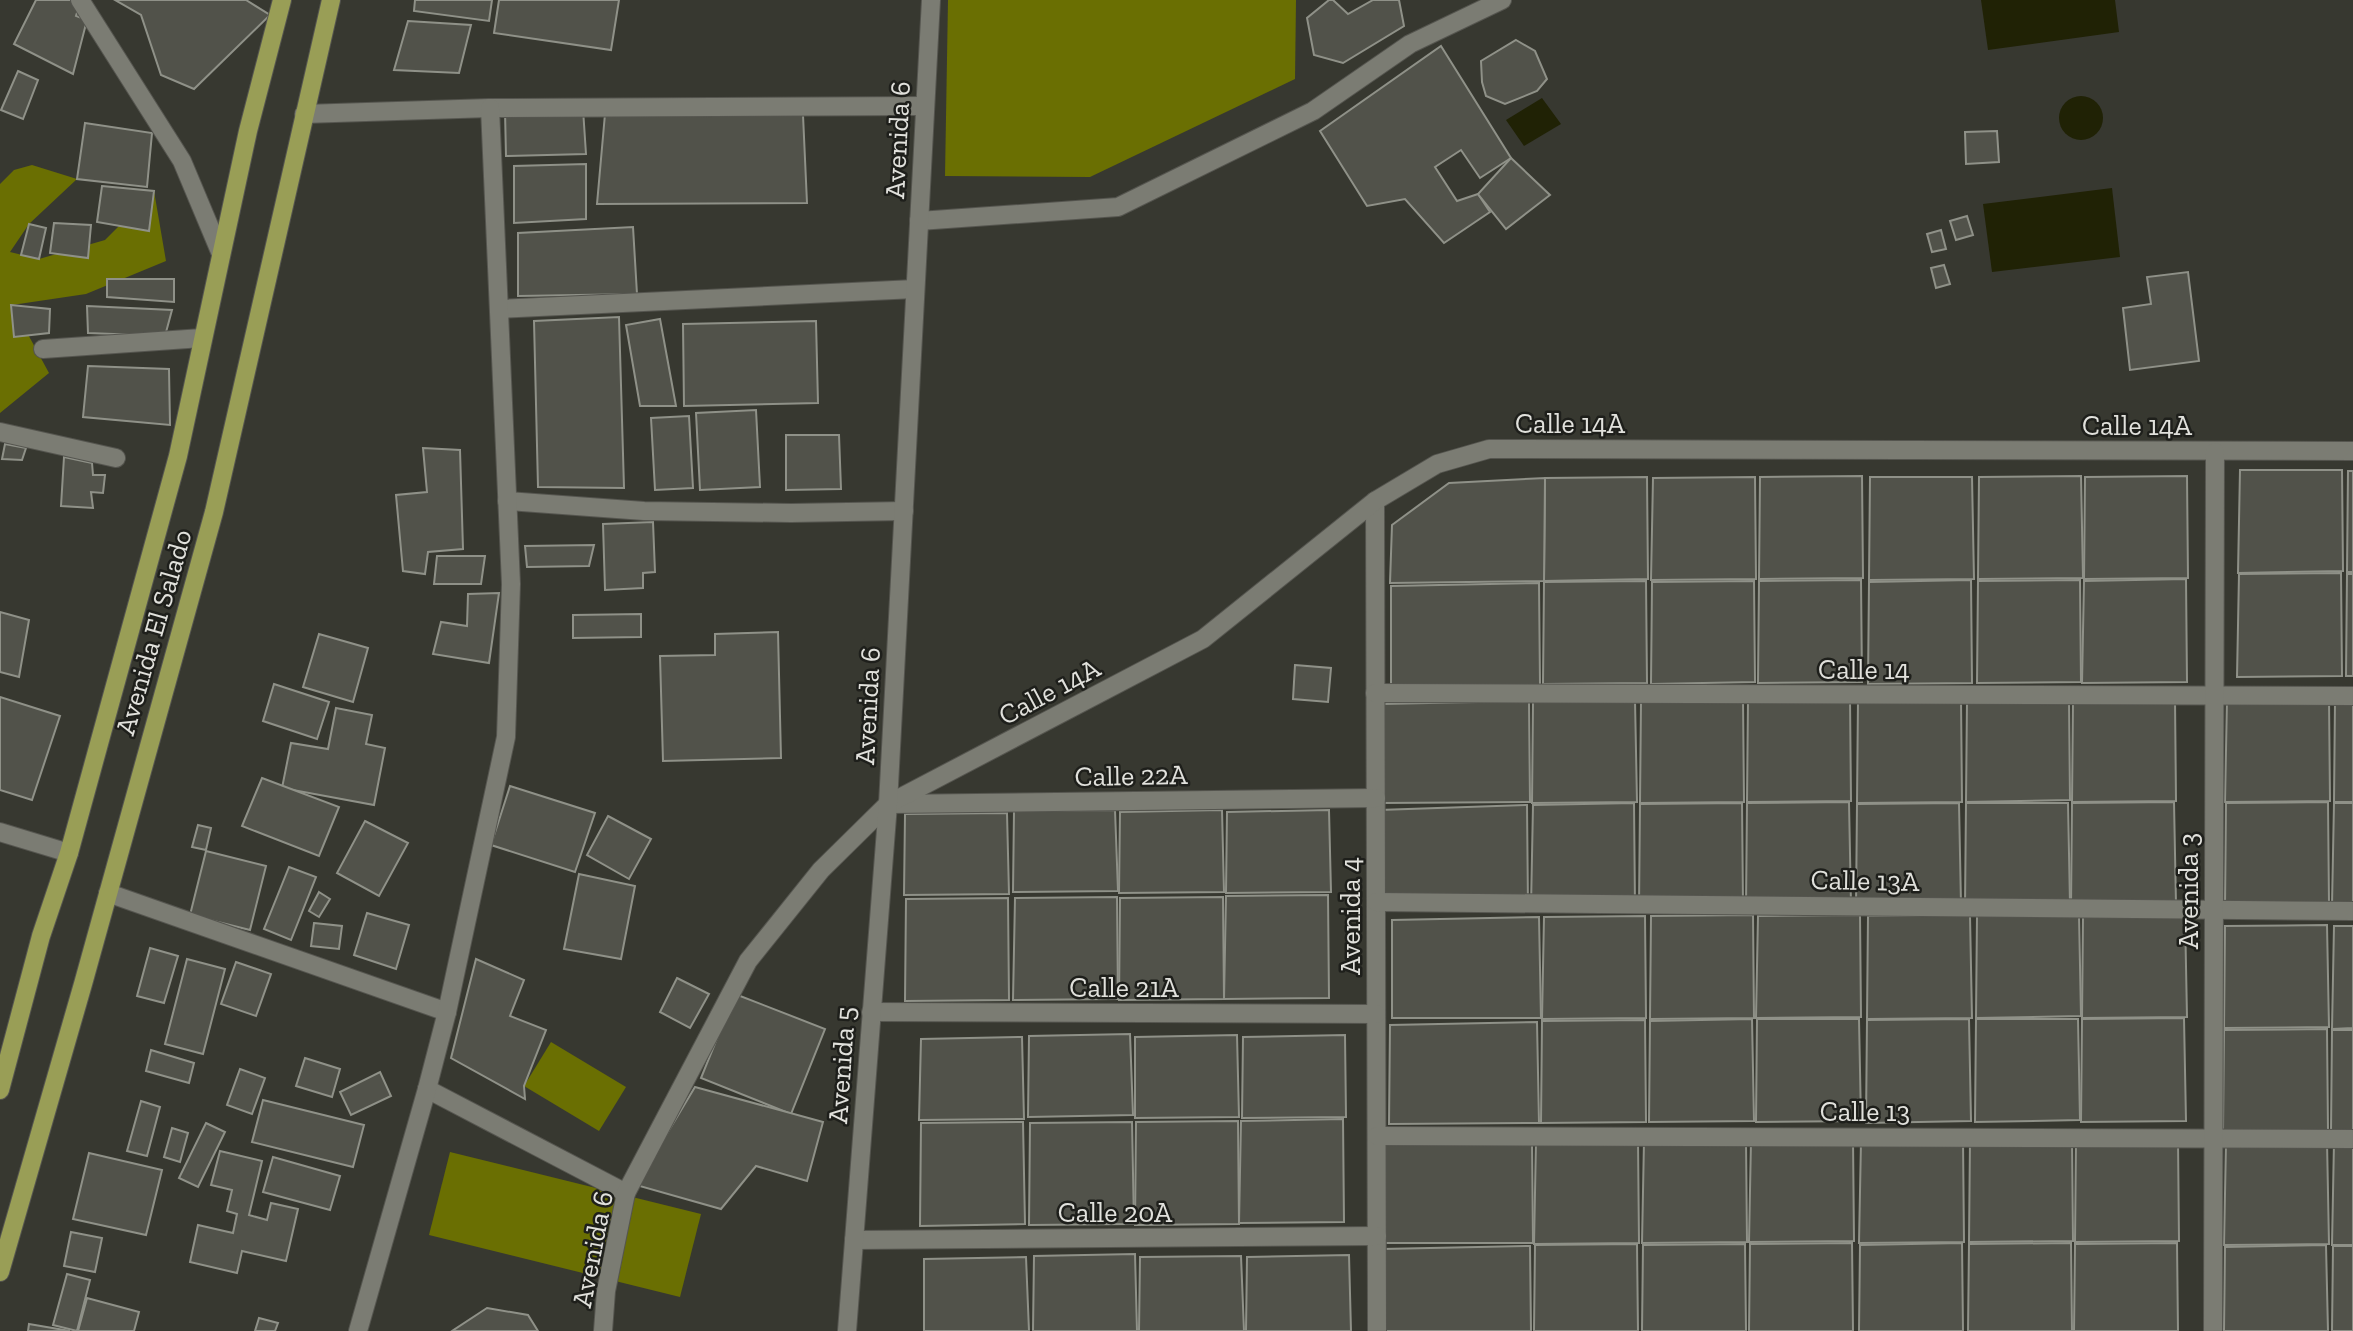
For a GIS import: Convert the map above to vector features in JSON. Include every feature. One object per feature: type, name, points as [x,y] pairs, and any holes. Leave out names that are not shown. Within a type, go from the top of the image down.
[{"type":"main road","name":"Avenida El Salado","points":[[0,1090],[41,936],[69,853],[178,456],[248,131],[282,0]]},
{"type":"main road","name":"Avenida El Salado","points":[[0,1272],[214,512],[331,0]]},
{"type":"street","points":[[80,0],[181,161],[221,254]]},
{"type":"street","name":"Avenida 6","points":[[603,1331],[606,1291],[625,1194],[748,961],[821,870],[888,804],[931,0]]},
{"type":"street","points":[[919,220],[1118,207],[1312,111],[1410,44],[1502,0]]},
{"type":"street","points":[[304,114],[489,108],[925,106]]},
{"type":"street","points":[[358,1331],[447,1012],[506,737],[511,584],[489,108]]},
{"type":"street","points":[[499,309],[915,289]]},
{"type":"street","points":[[43,349],[202,338]]},
{"type":"street","points":[[0,432],[116,458]]},
{"type":"street","name":"Calle 14A","points":[[888,804],[1203,639],[1375,501],[1437,464],[1489,449],[2353,451]]},
{"type":"street","name":"Avenida 3","points":[[2213,1331],[2215,452]]},
{"type":"street","name":"Avenida 4","points":[[1375,501],[1377,1331]]},
{"type":"street","points":[[507,502],[644,511],[904,511]]},
{"type":"street","name":"Calle 14","points":[[1375,693],[2353,696]]},
{"type":"street","name":"Calle 22A","points":[[888,804],[1376,798]]},
{"type":"street","name":"Avenida 5","points":[[847,1331],[888,804]]},
{"type":"street","points":[[0,832],[69,853]]},
{"type":"street","points":[[108,893],[447,1012]]},
{"type":"street","name":"Calle 13A","points":[[1376,902],[2353,911]]},
{"type":"street","name":"Calle 21A","points":[[871,1012],[1376,1014]]},
{"type":"street","points":[[427,1090],[625,1194]]},
{"type":"street","name":"Calle 13","points":[[1377,1136],[2353,1139]]},
{"type":"street","name":"Calle 20A","points":[[854,1240],[1377,1236]]},
{"type":"shaded area","points":[[948,0],[1296,0],[1295,79],[1090,177],[945,176]]},
{"type":"shaded area","points":[[1981,0],[2115,0],[2119,32],[1988,50]]},
{"type":"shaded area","points":[[2081,96],[2090,97],[2097,102],[2102,109],[2102,127],[2097,134],[2090,139],[2081,140],[2072,139],[2065,134],[2060,127],[2059,118],[2060,109],[2065,102],[2072,97]]},
{"type":"shaded area","points":[[1542,98],[1561,124],[1524,146],[1506,120]]},
{"type":"shaded area","points":[[32,165],[77,179],[29,224],[10,252],[39,259],[105,240],[154,191],[166,261],[86,294],[12,305],[49,373],[0,413],[0,184],[14,170]]},
{"type":"shaded area","points":[[2112,188],[2120,257],[1992,272],[1983,204]]},
{"type":"shaded area","points":[[551,1042],[626,1087],[599,1131],[524,1086]]},
{"type":"shaded area","points":[[450,1152],[701,1214],[680,1297],[429,1235]]},
{"type":"building","points":[[36,0],[72,0],[80,3],[76,16],[87,20],[73,74],[14,44]]},
{"type":"building","points":[[115,0],[246,0],[270,15],[194,89],[161,75],[141,15]]},
{"type":"building","points":[[415,0],[492,0],[489,21],[414,11]]},
{"type":"building","points":[[499,0],[619,0],[611,50],[494,33]]},
{"type":"building","points":[[1329,0],[1333,0],[1348,14],[1373,0],[1399,0],[1404,26],[1343,63],[1314,55],[1307,18]]},
{"type":"building","points":[[408,21],[471,25],[459,73],[394,70]]},
{"type":"building","points":[[1516,40],[1535,51],[1547,79],[1537,91],[1505,104],[1486,96],[1481,61]]},
{"type":"building","points":[[1441,46],[1511,158],[1480,178],[1461,150],[1435,167],[1457,201],[1478,194],[1490,212],[1444,243],[1405,199],[1367,206],[1320,131]]},
{"type":"building","points":[[18,71],[38,80],[23,119],[1,110]]},
{"type":"building","points":[[583,109],[586,154],[506,156],[505,111]]},
{"type":"building","points":[[605,114],[803,115],[807,203],[597,204]]},
{"type":"building","points":[[85,123],[152,133],[147,187],[77,179]]},
{"type":"building","points":[[1997,131],[1999,162],[1966,164],[1965,132]]},
{"type":"building","points":[[1511,158],[1550,195],[1506,229],[1478,194]]},
{"type":"building","points":[[586,164],[586,219],[514,223],[514,166]]},
{"type":"building","points":[[102,186],[154,191],[149,231],[97,222]]},
{"type":"building","points":[[1967,216],[1973,235],[1956,240],[1950,221]]},
{"type":"building","points":[[54,223],[91,225],[88,258],[50,253]]},
{"type":"building","points":[[29,224],[46,228],[39,259],[21,255]]},
{"type":"building","points":[[633,227],[637,294],[518,296],[518,233]]},
{"type":"building","points":[[1941,230],[1946,249],[1932,252],[1927,234]]},
{"type":"building","points":[[1944,265],[1950,284],[1936,288],[1931,268]]},
{"type":"building","points":[[2188,272],[2199,361],[2130,370],[2123,308],[2151,304],[2147,277]]},
{"type":"building","points":[[107,279],[174,279],[174,302],[107,297]]},
{"type":"building","points":[[11,305],[50,309],[49,333],[14,337]]},
{"type":"building","points":[[87,306],[172,310],[165,336],[88,333]]},
{"type":"building","points":[[619,317],[624,488],[538,487],[534,321]]},
{"type":"building","points":[[660,319],[676,406],[640,406],[626,325]]},
{"type":"building","points":[[816,321],[818,403],[684,406],[683,324]]},
{"type":"building","points":[[88,366],[169,369],[170,425],[83,417]]},
{"type":"building","points":[[756,410],[760,487],[700,490],[696,413]]},
{"type":"building","points":[[689,416],[693,488],[655,490],[651,418]]},
{"type":"building","points":[[786,435],[839,435],[841,489],[786,490]]},
{"type":"building","points":[[5,444],[26,448],[22,460],[2,459]]},
{"type":"building","points":[[423,448],[460,450],[463,549],[428,552],[425,574],[403,571],[396,495],[427,492]]},
{"type":"building","points":[[64,457],[92,463],[93,475],[105,475],[103,493],[91,492],[93,508],[61,506]]},
{"type":"building","points":[[2240,470],[2342,470],[2343,571],[2238,573]]},
{"type":"building","points":[[2348,471],[2353,471],[2353,572],[2347,572]]},
{"type":"building","points":[[1862,476],[1863,578],[1759,579],[1760,477]]},
{"type":"building","points":[[2081,476],[2083,578],[1978,579],[1979,477]]},
{"type":"building","points":[[2187,476],[2188,578],[2084,579],[2085,477]]},
{"type":"building","points":[[1647,477],[1648,579],[1544,581],[1545,478]]},
{"type":"building","points":[[1755,477],[1756,579],[1651,580],[1653,478]]},
{"type":"building","points":[[1870,477],[1972,477],[1974,579],[1869,580]]},
{"type":"building","points":[[1545,478],[1544,581],[1390,583],[1392,525],[1449,483]]},
{"type":"building","points":[[653,522],[655,572],[643,573],[643,588],[605,590],[603,524]]},
{"type":"building","points":[[594,545],[589,566],[527,567],[525,546]]},
{"type":"building","points":[[437,556],[485,556],[481,584],[434,584]]},
{"type":"building","points":[[2341,573],[2342,676],[2237,677],[2239,574]]},
{"type":"building","points":[[2347,574],[2353,574],[2353,676],[2346,676]]},
{"type":"building","points":[[2186,579],[2187,682],[2082,683],[2084,581]]},
{"type":"building","points":[[1861,580],[1862,682],[1758,683],[1759,581]]},
{"type":"building","points":[[1971,580],[1972,683],[1868,684],[1869,582]]},
{"type":"building","points":[[2080,580],[2081,682],[1977,683],[1978,581]]},
{"type":"building","points":[[1646,581],[1647,683],[1543,684],[1544,582]]},
{"type":"building","points":[[1754,581],[1755,682],[1651,684],[1652,582]]},
{"type":"building","points":[[1539,583],[1540,685],[1391,685],[1391,586]]},
{"type":"building","points":[[499,593],[489,663],[433,654],[441,622],[467,626],[468,594]]},
{"type":"building","points":[[0,612],[29,620],[19,677],[0,672]]},
{"type":"building","points":[[641,614],[641,637],[573,638],[573,615]]},
{"type":"building","points":[[778,632],[781,758],[663,761],[660,656],[715,655],[715,634]]},
{"type":"building","points":[[319,634],[368,648],[353,702],[303,687]]},
{"type":"building","points":[[1295,665],[1331,668],[1328,702],[1293,699]]},
{"type":"building","points":[[274,684],[329,702],[317,739],[263,721]]},
{"type":"building","points":[[0,697],[60,716],[32,800],[0,790]]},
{"type":"building","points":[[2329,698],[2330,801],[2225,802],[2227,699]]},
{"type":"building","points":[[1743,699],[1744,802],[1640,803],[1641,701]]},
{"type":"building","points":[[1850,699],[1851,801],[1747,802],[1748,700]]},
{"type":"building","points":[[1961,699],[1962,802],[1857,803],[1858,700]]},
{"type":"building","points":[[2069,699],[2070,800],[1966,802],[1967,700]]},
{"type":"building","points":[[2073,699],[2175,699],[2176,801],[2072,802]]},
{"type":"building","points":[[1635,700],[1637,802],[1532,803],[1533,701]]},
{"type":"building","points":[[2335,700],[2353,700],[2353,802],[2334,802]]},
{"type":"building","points":[[1529,701],[1530,802],[1382,803],[1381,704]]},
{"type":"building","points":[[336,708],[372,715],[366,744],[385,748],[374,805],[282,788],[291,743],[328,749]]},
{"type":"building","points":[[262,778],[339,807],[319,856],[242,826]]},
{"type":"building","points":[[510,786],[595,813],[575,872],[491,845]]},
{"type":"building","points":[[1849,802],[1851,905],[1746,906],[1747,803]]},
{"type":"building","points":[[2174,802],[2176,904],[2071,906],[2072,803]]},
{"type":"building","points":[[2328,802],[2329,904],[2225,906],[2226,803]]},
{"type":"building","points":[[1634,803],[1635,906],[1531,907],[1533,805]]},
{"type":"building","points":[[1742,803],[1743,905],[1639,907],[1640,804]]},
{"type":"building","points":[[1959,803],[1961,905],[1856,907],[1857,804]]},
{"type":"building","points":[[1966,803],[2068,803],[2070,904],[1965,906]]},
{"type":"building","points":[[2334,803],[2353,803],[2353,905],[2332,905]]},
{"type":"building","points":[[1527,805],[1528,907],[1379,907],[1379,810]]},
{"type":"building","points":[[1115,810],[1118,891],[1013,892],[1014,811]]},
{"type":"building","points":[[1222,810],[1224,892],[1119,893],[1120,812]]},
{"type":"building","points":[[1329,810],[1331,892],[1226,893],[1227,812]]},
{"type":"building","points":[[1007,813],[1009,894],[904,895],[905,814]]},
{"type":"building","points":[[608,816],[651,839],[629,879],[587,855]]},
{"type":"building","points":[[365,821],[408,843],[379,896],[337,873]]},
{"type":"building","points":[[198,825],[211,828],[206,850],[192,847]]},
{"type":"building","points":[[206,851],[266,866],[250,930],[190,915]]},
{"type":"building","points":[[289,867],[316,877],[291,940],[264,929]]},
{"type":"building","points":[[579,874],[635,886],[621,959],[564,949]]},
{"type":"building","points":[[319,892],[330,899],[319,917],[309,911]]},
{"type":"building","points":[[1328,895],[1329,998],[1224,999],[1226,896]]},
{"type":"building","points":[[1117,897],[1118,999],[1013,1000],[1015,898]]},
{"type":"building","points":[[1223,897],[1224,999],[1119,1000],[1120,898]]},
{"type":"building","points":[[1008,898],[1009,1000],[905,1001],[906,899]]},
{"type":"building","points":[[367,913],[409,925],[396,969],[354,955]]},
{"type":"building","points":[[1753,915],[1754,1018],[1650,1019],[1651,916]]},
{"type":"building","points":[[1860,915],[1861,1017],[1756,1018],[1758,916]]},
{"type":"building","points":[[2079,915],[2081,1016],[1976,1018],[1977,916]]},
{"type":"building","points":[[2083,915],[2185,915],[2187,1017],[2082,1018]]},
{"type":"building","points":[[1645,916],[1646,1018],[1542,1019],[1544,917]]},
{"type":"building","points":[[1868,916],[1970,916],[1972,1018],[1867,1019]]},
{"type":"building","points":[[1539,917],[1541,1018],[1392,1018],[1392,920]]},
{"type":"building","points":[[314,923],[342,926],[339,949],[311,946]]},
{"type":"building","points":[[2327,925],[2329,1027],[2224,1028],[2225,926]]},
{"type":"building","points":[[2334,926],[2353,926],[2353,1028],[2332,1029]]},
{"type":"building","points":[[150,948],[178,956],[164,1003],[137,996]]},
{"type":"building","points":[[187,959],[225,969],[203,1054],[165,1044]]},
{"type":"building","points":[[476,959],[524,980],[510,1016],[546,1030],[524,1086],[525,1099],[451,1058]]},
{"type":"building","points":[[236,962],[271,974],[256,1016],[221,1004]]},
{"type":"building","points":[[677,978],[709,994],[690,1028],[660,1012]]},
{"type":"building","points":[[735,994],[825,1029],[791,1114],[701,1078]]},
{"type":"building","points":[[2184,1018],[2186,1121],[2081,1122],[2082,1019]]},
{"type":"building","points":[[1752,1019],[1754,1121],[1649,1122],[1650,1021]]},
{"type":"building","points":[[1757,1019],[1859,1019],[1861,1121],[1756,1122]]},
{"type":"building","points":[[1969,1019],[1971,1121],[1866,1123],[1867,1020]]},
{"type":"building","points":[[1976,1019],[2078,1019],[2080,1120],[1975,1122]]},
{"type":"building","points":[[1645,1020],[1646,1122],[1541,1123],[1542,1021]]},
{"type":"building","points":[[1537,1022],[1539,1123],[1389,1124],[1390,1025]]},
{"type":"building","points":[[2327,1029],[2328,1131],[2223,1132],[2224,1030]]},
{"type":"building","points":[[2332,1030],[2353,1030],[2353,1132],[2331,1132]]},
{"type":"building","points":[[1130,1034],[1133,1115],[1028,1117],[1029,1036]]},
{"type":"building","points":[[1237,1035],[1239,1117],[1135,1118],[1135,1037]]},
{"type":"building","points":[[1345,1035],[1346,1117],[1242,1118],[1243,1037]]},
{"type":"building","points":[[1022,1037],[1024,1119],[919,1120],[921,1039]]},
{"type":"building","points":[[151,1050],[194,1063],[189,1083],[146,1071]]},
{"type":"building","points":[[305,1058],[340,1069],[332,1097],[296,1086]]},
{"type":"building","points":[[240,1069],[265,1078],[252,1114],[227,1105]]},
{"type":"building","points":[[380,1072],[391,1096],[351,1115],[340,1092]]},
{"type":"building","points":[[695,1087],[823,1122],[807,1181],[756,1166],[721,1209],[636,1185]]},
{"type":"building","points":[[263,1100],[364,1125],[353,1167],[252,1142]]},
{"type":"building","points":[[141,1101],[160,1107],[147,1156],[127,1151]]},
{"type":"building","points":[[1343,1119],[1344,1222],[1239,1223],[1241,1121]]},
{"type":"building","points":[[1238,1121],[1239,1224],[1135,1225],[1136,1122]]},
{"type":"building","points":[[1023,1122],[1025,1224],[920,1226],[921,1123]]},
{"type":"building","points":[[1132,1122],[1134,1224],[1029,1225],[1030,1123]]},
{"type":"building","points":[[206,1123],[225,1132],[198,1187],[179,1178]]},
{"type":"building","points":[[172,1128],[188,1133],[180,1162],[164,1157]]},
{"type":"building","points":[[1853,1139],[1854,1241],[1749,1242],[1751,1140]]},
{"type":"building","points":[[2072,1139],[2073,1241],[1969,1242],[1970,1140]]},
{"type":"building","points":[[2178,1139],[2179,1241],[2075,1242],[2076,1140]]},
{"type":"building","points":[[1638,1140],[1639,1243],[1534,1244],[1536,1141]]},
{"type":"building","points":[[1746,1140],[1747,1242],[1642,1243],[1644,1141]]},
{"type":"building","points":[[1963,1140],[1964,1242],[1859,1243],[1861,1141]]},
{"type":"building","points":[[1532,1141],[1533,1243],[1384,1243],[1384,1145]]},
{"type":"building","points":[[2327,1141],[2329,1244],[2224,1245],[2226,1143]]},
{"type":"building","points":[[2334,1142],[2353,1142],[2353,1245],[2332,1245]]},
{"type":"building","points":[[220,1151],[262,1161],[249,1215],[267,1220],[271,1203],[298,1209],[286,1261],[242,1251],[237,1273],[190,1262],[198,1225],[233,1233],[237,1214],[227,1211],[232,1190],[211,1185]]},
{"type":"building","points":[[89,1153],[162,1170],[146,1235],[73,1219]]},
{"type":"building","points":[[273,1157],[340,1176],[330,1210],[263,1192]]},
{"type":"building","points":[[71,1232],[102,1238],[95,1272],[64,1266]]},
{"type":"building","points":[[1852,1243],[1853,1331],[1749,1331],[1750,1244]]},
{"type":"building","points":[[1962,1243],[1963,1331],[1859,1331],[1860,1245]]},
{"type":"building","points":[[2071,1243],[2072,1331],[1968,1331],[1969,1244]]},
{"type":"building","points":[[2177,1243],[2178,1331],[2074,1331],[2075,1244]]},
{"type":"building","points":[[1637,1244],[1638,1331],[1534,1331],[1535,1245]]},
{"type":"building","points":[[1745,1244],[1746,1331],[1642,1331],[1643,1245]]},
{"type":"building","points":[[2326,1245],[2328,1331],[2224,1331],[2225,1247]]},
{"type":"building","points":[[1530,1246],[1531,1331],[1382,1331],[1382,1249]]},
{"type":"building","points":[[2333,1246],[2353,1246],[2353,1331],[2332,1331]]},
{"type":"building","points":[[1135,1254],[1137,1331],[1033,1331],[1034,1256]]},
{"type":"building","points":[[1349,1255],[1351,1331],[1246,1331],[1247,1257]]},
{"type":"building","points":[[1241,1256],[1244,1331],[1139,1331],[1140,1257]]},
{"type":"building","points":[[1026,1257],[1029,1331],[924,1331],[924,1259]]},
{"type":"building","points":[[67,1274],[90,1280],[77,1331],[53,1325]]},
{"type":"building","points":[[87,1298],[139,1312],[134,1331],[78,1331]]},
{"type":"building","points":[[487,1308],[528,1315],[538,1331],[452,1331]]},
{"type":"building","points":[[259,1318],[278,1323],[275,1331],[255,1331]]},
{"type":"building","points":[[29,1324],[70,1331],[28,1331]]}]
